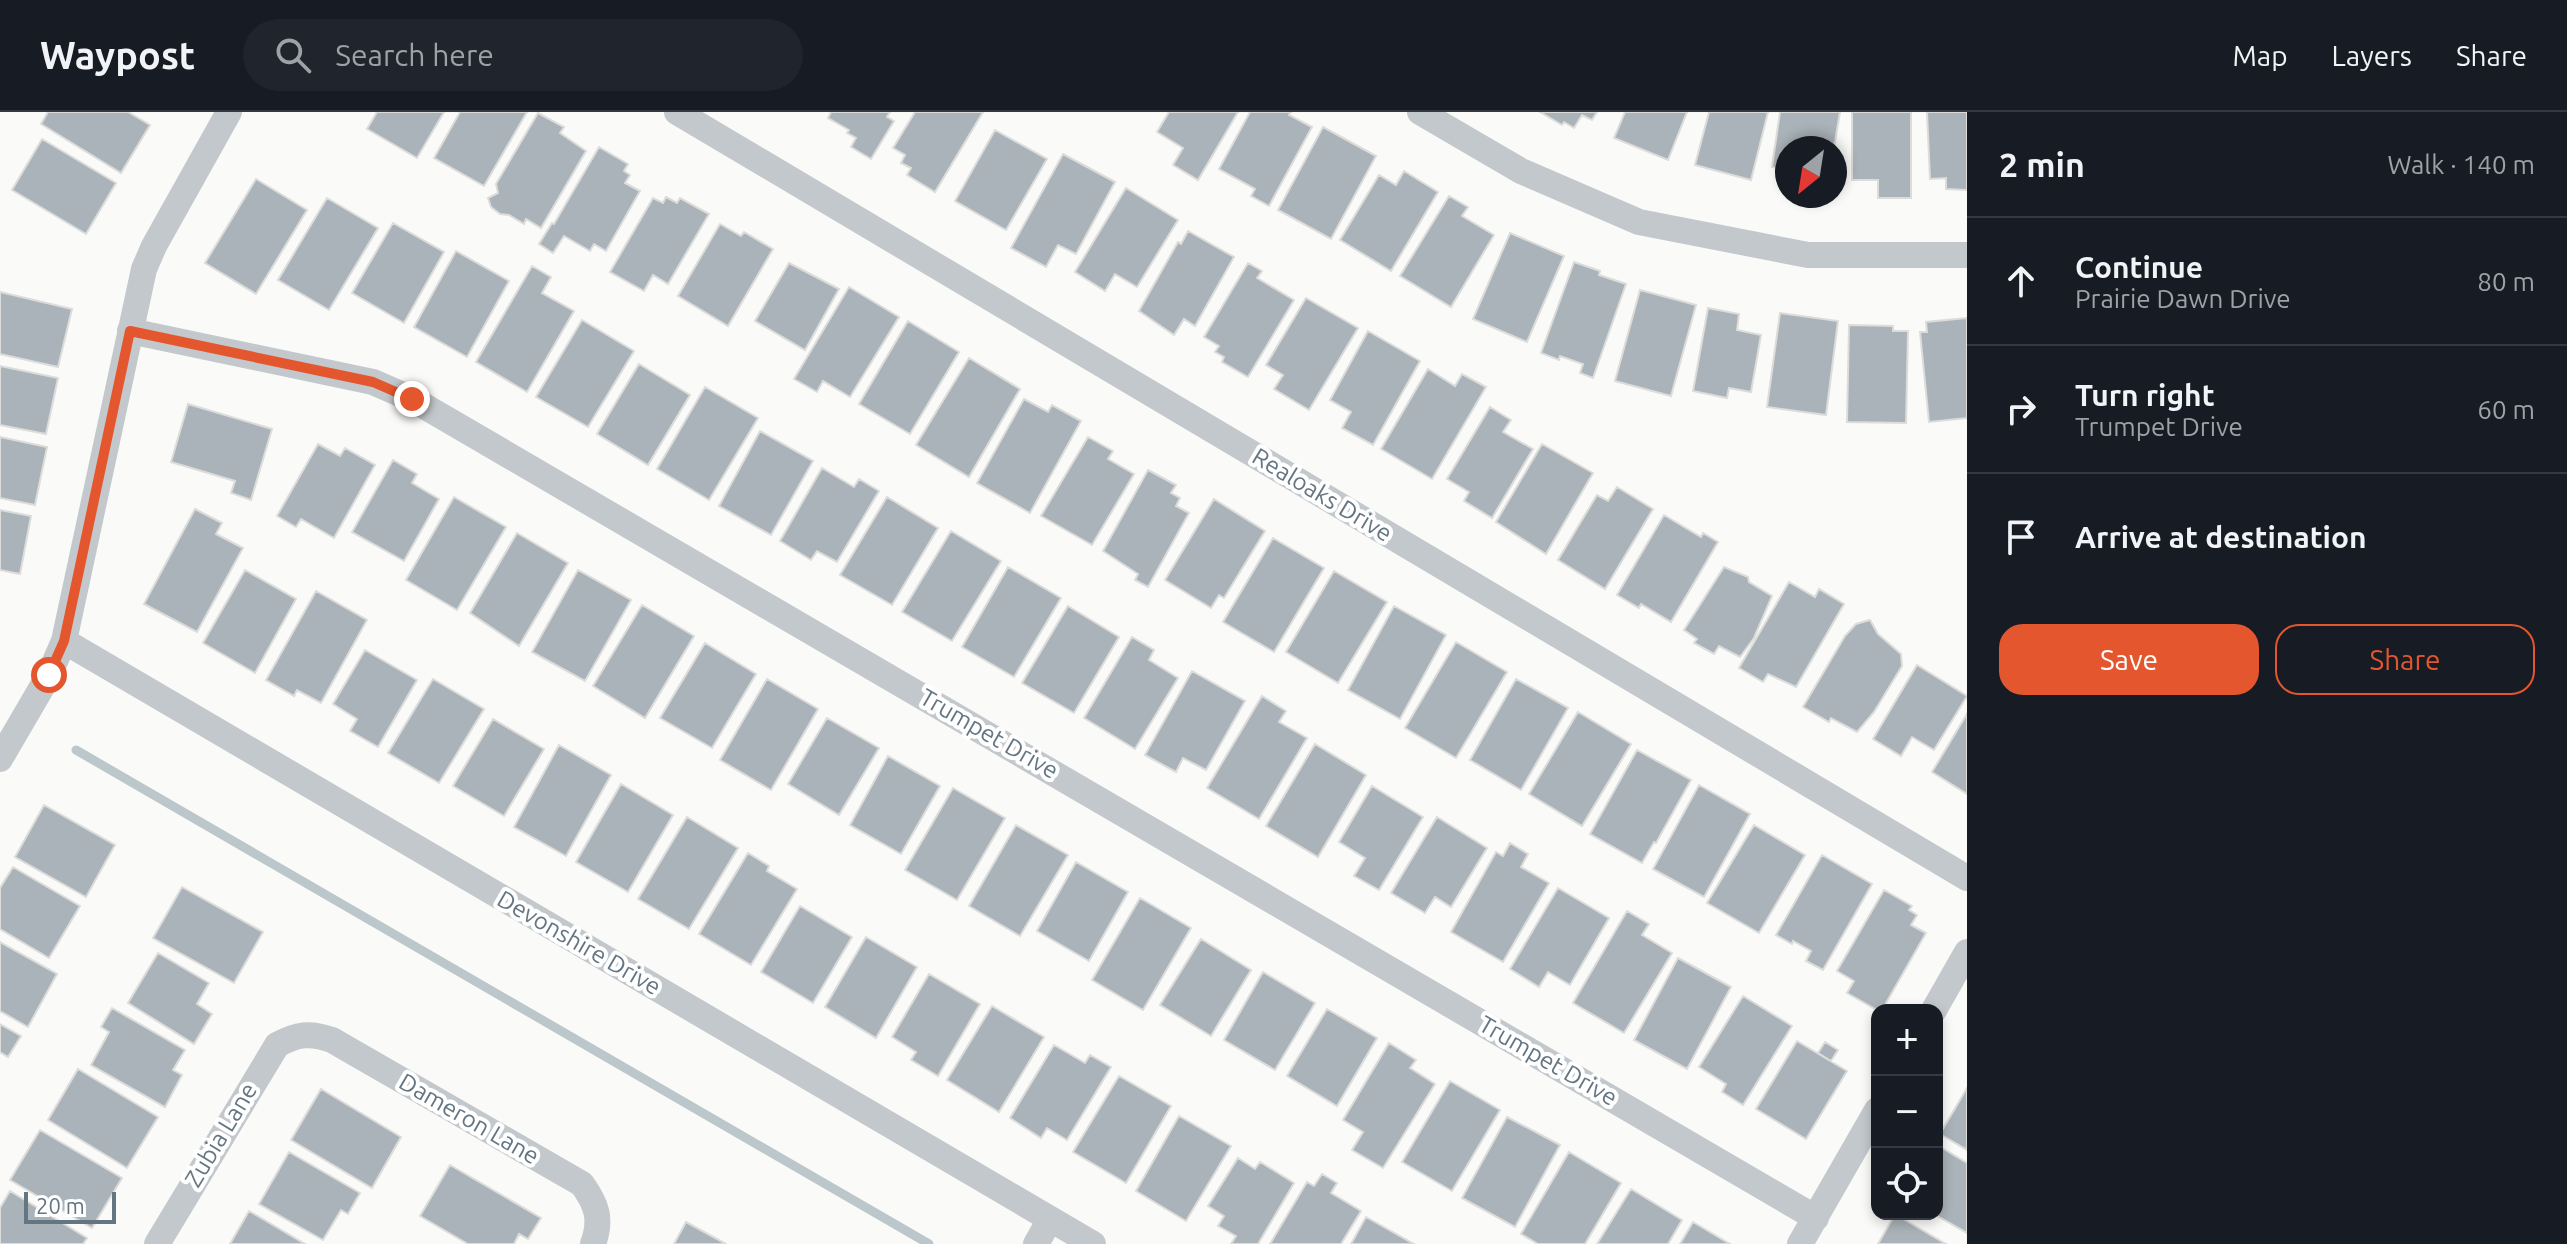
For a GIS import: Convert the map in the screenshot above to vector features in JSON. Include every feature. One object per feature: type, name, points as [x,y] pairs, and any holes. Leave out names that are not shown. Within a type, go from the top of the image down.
[{"type":"street","points":[[0,759],[49,675],[64,641],[144,269],[229,112]]},
{"type":"street","name":"Realoaks Drive","points":[[677,112],[1967,878]]},
{"type":"street","points":[[1420,112],[1521,171],[1639,222],[1808,255],[1967,255]]},
{"type":"street","name":"Trumpet Drive","points":[[130,331],[373,382],[412,399],[1816,1218]]},
{"type":"street","name":"Devonshire Drive","points":[[64,641],[1093,1244]]},
{"type":"street","points":[[1937,1004],[1967,952]]},
{"type":"street","name":"Dameron Lane","points":[[294,1035],[314,1033],[332,1040],[582,1184],[599,1213],[593,1244]]},
{"type":"street","name":"Zubia Lane","points":[[157,1244],[262,1066],[277,1045],[294,1035]]},
{"type":"street","points":[[1800,1244],[1871,1121]]},
{"type":"street","points":[[1036,1244],[1050,1219]]},
{"type":"building","points":[[48,112],[128,112],[150,125],[121,173],[41,124]]},
{"type":"building","points":[[377,112],[444,112],[417,158],[367,129]]},
{"type":"building","points":[[460,112],[527,112],[484,186],[434,158]]},
{"type":"building","points":[[831,112],[890,112],[887,117],[894,121],[871,159],[851,147],[856,138],[847,133],[849,130],[828,118]]},
{"type":"building","points":[[915,112],[983,112],[935,192],[907,175],[911,168],[901,163],[905,155],[893,148]]},
{"type":"building","points":[[1169,112],[1238,112],[1198,180],[1173,165],[1183,148],[1157,132]]},
{"type":"building","points":[[1250,112],[1291,112],[1289,115],[1312,127],[1269,206],[1251,196],[1255,189],[1219,169]]},
{"type":"building","points":[[1540,112],[1597,112],[1592,120],[1582,115],[1574,128]]},
{"type":"building","points":[[1625,112],[1687,112],[1668,160],[1614,138]]},
{"type":"building","points":[[1709,112],[1768,112],[1751,180],[1695,165]]},
{"type":"building","points":[[1780,112],[1840,112],[1836,136],[1777,136]]},
{"type":"building","points":[[1852,112],[1911,112],[1911,198],[1878,198],[1878,180],[1852,180]]},
{"type":"building","points":[[1927,112],[1967,112],[1967,190],[1946,189],[1946,178],[1930,179]]},
{"type":"building","points":[[538,113],[564,127],[560,133],[586,151],[541,228],[526,219],[524,224],[509,215],[500,214],[491,207],[488,198],[498,193],[496,184]]},
{"type":"building","points":[[1323,127],[1376,156],[1331,239],[1278,210]]},
{"type":"building","points":[[995,130],[1047,159],[1006,230],[955,201]]},
{"type":"building","points":[[42,139],[116,183],[86,234],[12,190]]},
{"type":"building","points":[[599,147],[628,164],[624,171],[630,175],[625,183],[640,191],[606,251],[594,244],[590,251],[564,236],[553,253],[539,244]]},
{"type":"building","points":[[1063,154],[1115,182],[1076,254],[1058,245],[1046,267],[1011,248]]},
{"type":"building","points":[[1404,171],[1438,192],[1391,271],[1340,240],[1379,175],[1396,185]]},
{"type":"building","points":[[256,179],[307,210],[256,294],[205,263]]},
{"type":"building","points":[[1126,188],[1178,220],[1137,287],[1115,274],[1105,291],[1075,272]]},
{"type":"building","points":[[1449,196],[1468,207],[1462,216],[1494,235],[1451,307],[1400,276]]},
{"type":"building","points":[[666,197],[677,203],[680,198],[709,214],[668,284],[653,275],[644,291],[610,272],[653,198],[663,203]]},
{"type":"building","points":[[327,198],[378,228],[329,310],[278,280]]},
{"type":"building","points":[[393,223],[444,252],[404,323],[352,293]]},
{"type":"building","points":[[720,224],[741,236],[744,232],[773,249],[728,326],[678,296]]},
{"type":"building","points":[[1188,231],[1234,257],[1195,326],[1184,319],[1174,335],[1139,311],[1178,242],[1181,244]]},
{"type":"building","points":[[1510,233],[1564,256],[1527,342],[1473,319]]},
{"type":"building","points":[[456,251],[509,281],[467,357],[414,327]]},
{"type":"building","points":[[1574,262],[1626,284],[1593,378],[1580,373],[1583,364],[1541,353]]},
{"type":"building","points":[[789,263],[839,289],[805,350],[755,321]]},
{"type":"building","points":[[1248,263],[1262,271],[1257,278],[1294,300],[1248,377],[1222,362],[1224,357],[1215,352],[1219,346],[1204,337]]},
{"type":"building","points":[[532,266],[551,277],[542,293],[574,311],[527,392],[476,362]]},
{"type":"building","points":[[849,287],[899,317],[850,397],[823,381],[817,392],[794,379]]},
{"type":"building","points":[[1640,290],[1696,305],[1671,396],[1615,381]]},
{"type":"building","points":[[0,292],[72,309],[58,367],[0,354]]},
{"type":"building","points":[[1306,298],[1358,328],[1309,410],[1274,389],[1283,375],[1266,365]]},
{"type":"building","points":[[1708,308],[1739,314],[1737,330],[1761,335],[1751,392],[1729,388],[1727,398],[1693,391]]},
{"type":"building","points":[[1780,313],[1838,321],[1826,415],[1767,407]]},
{"type":"building","points":[[1967,318],[1967,418],[1929,422],[1920,332],[1927,332],[1926,322]]},
{"type":"building","points":[[582,320],[634,351],[588,427],[536,397]]},
{"type":"building","points":[[908,321],[959,352],[910,434],[859,404]]},
{"type":"building","points":[[1849,325],[1893,326],[1893,331],[1908,331],[1906,423],[1847,422]]},
{"type":"building","points":[[1368,331],[1420,361],[1373,445],[1342,428],[1351,412],[1330,400]]},
{"type":"building","points":[[969,358],[1020,389],[969,477],[916,445]]},
{"type":"building","points":[[639,364],[690,395],[648,465],[597,434]]},
{"type":"building","points":[[0,366],[58,378],[46,434],[0,425]]},
{"type":"building","points":[[1428,369],[1455,386],[1462,374],[1486,387],[1432,479],[1381,449]]},
{"type":"building","points":[[705,387],[758,418],[709,500],[657,469]]},
{"type":"building","points":[[1024,399],[1048,412],[1052,405],[1081,421],[1030,513],[977,483]]},
{"type":"building","points":[[188,404],[272,429],[251,500],[231,493],[235,481],[171,462]]},
{"type":"building","points":[[1490,407],[1511,420],[1503,432],[1533,449],[1492,518],[1464,501],[1469,492],[1447,479]]},
{"type":"building","points":[[760,431],[813,461],[771,535],[719,506]]},
{"type":"building","points":[[0,437],[47,447],[35,505],[0,498]]},
{"type":"building","points":[[1088,437],[1113,451],[1108,459],[1134,474],[1092,545],[1041,516]]},
{"type":"building","points":[[318,444],[340,456],[345,448],[375,465],[334,538],[301,519],[296,527],[277,516]]},
{"type":"building","points":[[1542,444],[1593,473],[1546,554],[1496,522]]},
{"type":"building","points":[[393,460],[417,474],[412,483],[439,499],[404,561],[352,532]]},
{"type":"building","points":[[822,468],[854,487],[859,479],[879,491],[837,562],[817,551],[811,560],[780,541]]},
{"type":"building","points":[[1148,470],[1176,485],[1171,493],[1180,498],[1176,506],[1189,513],[1148,587],[1135,580],[1138,574],[1103,551]]},
{"type":"building","points":[[1617,487],[1653,509],[1605,589],[1558,560],[1597,495],[1608,501]]},
{"type":"building","points":[[454,497],[506,527],[457,610],[406,580]]},
{"type":"building","points":[[887,497],[938,528],[892,605],[840,575]]},
{"type":"building","points":[[1214,499],[1265,531],[1224,598],[1219,595],[1211,608],[1165,580]]},
{"type":"building","points":[[195,509],[222,523],[216,534],[243,548],[197,632],[144,604]]},
{"type":"building","points":[[0,510],[31,516],[20,574],[0,570]]},
{"type":"building","points":[[1664,515],[1701,537],[1703,533],[1718,542],[1671,622],[1641,604],[1639,608],[1617,595]]},
{"type":"building","points":[[951,531],[1001,561],[952,641],[902,612]]},
{"type":"building","points":[[517,533],[568,563],[519,646],[470,613]]},
{"type":"building","points":[[1273,538],[1324,568],[1274,652],[1223,622]]},
{"type":"building","points":[[1008,567],[1061,598],[1014,677],[962,647]]},
{"type":"building","points":[[1724,567],[1748,577],[1749,582],[1772,596],[1754,638],[1740,657],[1719,646],[1714,654],[1694,643],[1697,639],[1684,630]]},
{"type":"building","points":[[245,570],[296,599],[255,673],[203,643]]},
{"type":"building","points":[[578,570],[631,600],[585,681],[532,652]]},
{"type":"building","points":[[1334,571],[1387,602],[1338,683],[1286,652]]},
{"type":"building","points":[[1789,582],[1815,597],[1819,589],[1844,604],[1796,687],[1768,674],[1763,682],[1739,668]]},
{"type":"building","points":[[316,591],[367,620],[321,703],[297,690],[294,696],[266,680]]},
{"type":"building","points":[[642,605],[694,636],[645,718],[593,686]]},
{"type":"building","points":[[1068,606],[1119,637],[1074,713],[1022,683]]},
{"type":"building","points":[[1394,606],[1446,635],[1400,719],[1348,690]]},
{"type":"building","points":[[1870,620],[1878,634],[1901,654],[1902,666],[1874,712],[1857,732],[1831,718],[1829,722],[1803,707],[1845,636],[1856,624]]},
{"type":"building","points":[[1132,637],[1154,650],[1149,660],[1178,678],[1135,749],[1084,718]]},
{"type":"building","points":[[1456,642],[1507,672],[1456,758],[1405,728]]},
{"type":"building","points":[[705,643],[756,674],[712,748],[660,718]]},
{"type":"building","points":[[365,650],[417,680],[378,747],[350,731],[357,719],[333,704]]},
{"type":"building","points":[[1917,665],[1967,696],[1934,750],[1912,737],[1901,756],[1873,739]]},
{"type":"building","points":[[1192,671],[1245,701],[1206,770],[1183,758],[1176,772],[1145,755]]},
{"type":"building","points":[[433,679],[484,709],[439,783],[388,753]]},
{"type":"building","points":[[767,679],[818,709],[771,790],[720,760]]},
{"type":"building","points":[[1516,679],[1568,708],[1521,790],[1470,760]]},
{"type":"building","points":[[1262,696],[1286,711],[1279,722],[1307,738],[1259,819],[1207,788]]},
{"type":"building","points":[[1578,712],[1631,744],[1582,826],[1529,794]]},
{"type":"building","points":[[1967,714],[1967,794],[1932,772]]},
{"type":"building","points":[[827,718],[879,748],[839,815],[788,784]]},
{"type":"building","points":[[493,719],[544,749],[504,816],[453,786]]},
{"type":"building","points":[[1315,744],[1366,775],[1318,857],[1266,826]]},
{"type":"building","points":[[559,745],[611,775],[566,856],[514,827]]},
{"type":"building","points":[[1637,750],[1691,780],[1642,863],[1590,834]]},
{"type":"building","points":[[888,756],[940,786],[901,854],[850,825]]},
{"type":"building","points":[[621,784],[673,815],[628,892],[576,862]]},
{"type":"building","points":[[1699,785],[1750,814],[1704,897],[1653,869]]},
{"type":"building","points":[[1372,786],[1423,817],[1379,890],[1354,876],[1365,858],[1339,842]]},
{"type":"building","points":[[953,788],[1005,818],[957,900],[905,870]]},
{"type":"building","points":[[44,805],[115,845],[86,897],[15,857]]},
{"type":"building","points":[[687,817],[738,848],[689,929],[638,899]]},
{"type":"building","points":[[1437,817],[1487,848],[1451,907],[1435,897],[1425,913],[1391,893]]},
{"type":"building","points":[[1016,825],[1068,855],[1020,936],[969,906]]},
{"type":"building","points":[[1754,825],[1805,855],[1759,933],[1707,903]]},
{"type":"building","points":[[1510,843],[1528,854],[1521,867],[1549,883],[1503,962],[1451,932],[1496,852],[1503,856]]},
{"type":"building","points":[[748,853],[769,866],[767,871],[797,889],[751,965],[699,934]]},
{"type":"building","points":[[1822,855],[1872,884],[1823,970],[1806,961],[1811,951],[1776,935]]},
{"type":"building","points":[[1076,862],[1128,892],[1089,961],[1037,931]]},
{"type":"building","points":[[13,867],[80,906],[49,958],[0,929],[0,888]]},
{"type":"building","points":[[182,887],[263,932],[234,983],[153,938]]},
{"type":"building","points":[[1558,888],[1609,918],[1570,985],[1548,972],[1539,987],[1510,969]]},
{"type":"building","points":[[1884,890],[1912,906],[1909,910],[1917,915],[1911,925],[1926,933],[1885,1004],[1871,1004],[1871,1007],[1847,993],[1854,981],[1837,971]]},
{"type":"building","points":[[1140,898],[1191,928],[1143,1010],[1092,980]]},
{"type":"building","points":[[800,906],[852,937],[813,1003],[761,972]]},
{"type":"building","points":[[1627,911],[1649,924],[1642,935],[1672,953],[1624,1033],[1573,1003]]},
{"type":"building","points":[[866,937],[917,967],[876,1038],[825,1007]]},
{"type":"building","points":[[1201,939],[1251,970],[1211,1036],[1160,1005]]},
{"type":"building","points":[[0,942],[57,974],[28,1027],[0,1011]]},
{"type":"building","points":[[158,953],[209,983],[197,1004],[212,1014],[194,1044],[128,1003]]},
{"type":"building","points":[[1678,958],[1731,987],[1687,1069],[1634,1040]]},
{"type":"building","points":[[1263,972],[1315,1003],[1275,1070],[1224,1040]]},
{"type":"building","points":[[929,974],[980,1004],[938,1076],[911,1060],[916,1052],[892,1037]]},
{"type":"building","points":[[1743,996],[1792,1026],[1743,1105],[1722,1092],[1726,1084],[1699,1067]]},
{"type":"building","points":[[992,1006],[1044,1037],[999,1112],[947,1080]]},
{"type":"building","points":[[112,1008],[185,1050],[173,1070],[182,1075],[165,1107],[91,1065],[109,1032],[101,1027]]},
{"type":"building","points":[[1327,1009],[1377,1038],[1337,1106],[1287,1076]]},
{"type":"building","points":[[0,1024],[21,1036],[8,1057],[0,1052]]},
{"type":"building","points":[[1797,1041],[1847,1071],[1806,1139],[1756,1109]]},
{"type":"building","points":[[1825,1042],[1838,1050],[1831,1061],[1818,1053]]},
{"type":"building","points":[[1389,1043],[1416,1060],[1410,1068],[1435,1084],[1383,1168],[1352,1150],[1363,1132],[1343,1120]]},
{"type":"building","points":[[1054,1045],[1085,1063],[1090,1055],[1111,1067],[1067,1140],[1047,1128],[1041,1138],[1010,1118]]},
{"type":"building","points":[[78,1069],[158,1117],[127,1168],[48,1120]]},
{"type":"building","points":[[1119,1076],[1171,1106],[1126,1183],[1073,1152]]},
{"type":"building","points":[[1450,1081],[1500,1110],[1452,1191],[1402,1162]]},
{"type":"building","points":[[1967,1088],[1967,1150],[1943,1136],[1943,1129]]},
{"type":"building","points":[[321,1089],[401,1137],[372,1188],[291,1140]]},
{"type":"building","points":[[1179,1116],[1231,1146],[1186,1221],[1136,1191]]},
{"type":"building","points":[[1507,1117],[1560,1145],[1515,1227],[1462,1198]]},
{"type":"building","points":[[40,1130],[122,1178],[92,1228],[10,1180]]},
{"type":"building","points":[[1943,1149],[1967,1163],[1967,1233],[1943,1219]]},
{"type":"building","points":[[289,1152],[360,1193],[348,1214],[341,1210],[323,1240],[259,1204]]},
{"type":"building","points":[[1569,1152],[1621,1183],[1585,1244],[1538,1244],[1521,1234]]},
{"type":"building","points":[[1238,1158],[1255,1169],[1260,1162],[1294,1183],[1258,1244],[1231,1244],[1236,1236],[1218,1226],[1224,1216],[1208,1206]]},
{"type":"building","points":[[450,1165],[541,1218],[528,1239],[519,1234],[514,1244],[468,1244],[420,1216]]},
{"type":"building","points":[[1322,1174],[1337,1183],[1331,1193],[1361,1211],[1341,1244],[1270,1244],[1307,1182],[1314,1186]]},
{"type":"building","points":[[1631,1189],[1682,1220],[1668,1244],[1597,1244]]},
{"type":"building","points":[[10,1191],[87,1238],[83,1244],[0,1244],[0,1208]]},
{"type":"building","points":[[249,1211],[305,1244],[230,1244]]},
{"type":"building","points":[[1366,1217],[1414,1244],[1351,1244]]},
{"type":"building","points":[[1892,1220],[1905,1220],[1946,1244],[1878,1244]]},
{"type":"building","points":[[686,1222],[726,1244],[674,1244]]},
{"type":"building","points":[[1693,1222],[1730,1244],[1680,1244]]},
{"type":"waterway","points":[[76,750],[929,1244]]},
{"type":"route","points":[[49,675],[64,641],[130,331],[373,382],[412,399]]}]
